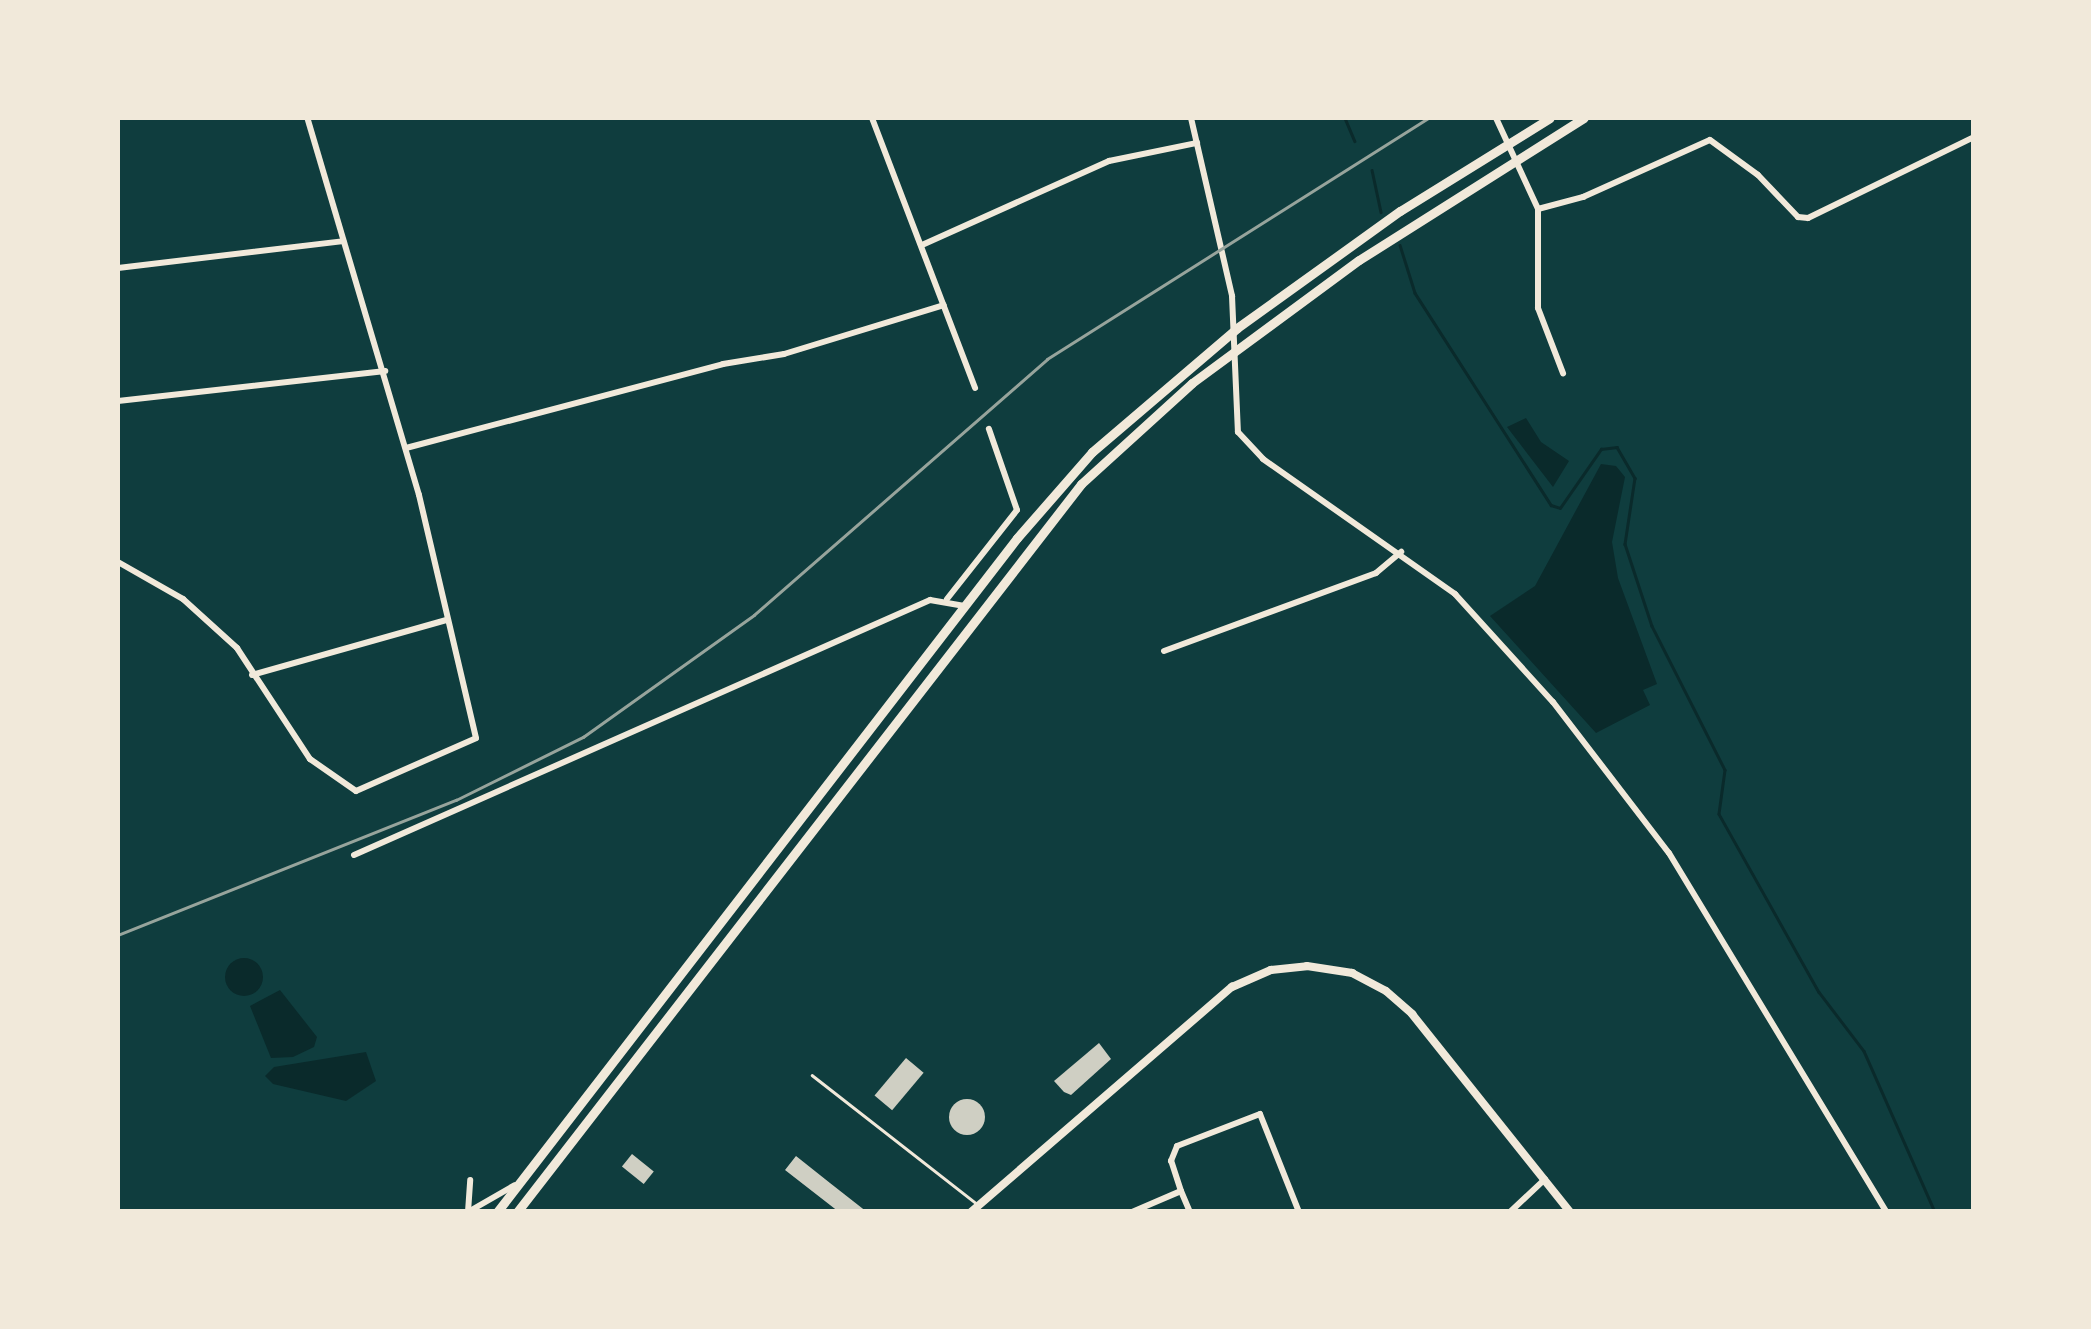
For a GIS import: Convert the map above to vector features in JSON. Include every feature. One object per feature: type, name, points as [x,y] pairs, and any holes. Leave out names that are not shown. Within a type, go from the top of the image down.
[{"type":"main road","points":[[497,1212],[965,607],[1092,452],[1236,328],[1550,118]]},
{"type":"main road","points":[[517,1212],[1070,497],[1158,412],[1236,350],[1384,242],[1584,118]]},
{"type":"street","points":[[118,562],[183,599],[237,648],[310,759],[356,791],[476,738],[385,371],[307,118]]},
{"type":"street","points":[[872,118],[974,388]]},
{"type":"street","points":[[1191,118],[1236,328],[1234,422],[1263,459],[1401,552],[1500,641],[1670,853],[1886,1212]]},
{"type":"street","points":[[1496,118],[1538,209],[1540,318],[1563,373]]},
{"type":"street","points":[[1538,209],[1610,186],[1710,140],[1758,175],[1798,217],[1808,218],[1974,137]]},
{"type":"street","points":[[922,246],[1109,161],[1197,143]]},
{"type":"street","points":[[118,268],[343,241]]},
{"type":"street","points":[[405,448],[723,364],[784,354],[944,305]]},
{"type":"street","points":[[118,401],[385,371]]},
{"type":"street","points":[[354,855],[912,608],[946,599],[1016,510],[989,429]]},
{"type":"street","points":[[1164,651],[1376,573],[1401,552]]},
{"type":"street","points":[[946,599],[965,607]]},
{"type":"street","points":[[252,675],[446,620]]},
{"type":"street","points":[[975,1208],[1220,996],[1251,976],[1292,966],[1352,973],[1386,990],[1570,1212]]},
{"type":"street","points":[[1190,1212],[1172,1161],[1176,1146],[1260,1114],[1299,1212]]},
{"type":"street","points":[[1510,1212],[1545,1179]]},
{"type":"street","points":[[468,1212],[470,1180],[490,1196]]},
{"type":"street","points":[[468,1212],[490,1196],[521,1183]]},
{"type":"street","points":[[1132,1212],[1182,1190]]},
{"type":"lane","points":[[812,1075],[975,1208]]},
{"type":"water","points":[[1526,418],[1541,442],[1569,461],[1553,487],[1507,427]]},
{"type":"water","points":[[1601,464],[1616,466],[1625,477],[1612,542],[1618,578],[1657,684],[1643,690],[1650,705],[1596,733],[1490,616],[1535,586]]},
{"type":"water","points":[[244,958],[257,964],[263,977],[257,990],[244,996],[231,990],[225,977],[231,964]]},
{"type":"water","points":[[280,990],[317,1037],[314,1047],[293,1057],[271,1058],[250,1006]]},
{"type":"water","points":[[366,1052],[376,1081],[346,1101],[273,1084],[265,1076],[274,1067]]},
{"type":"building","points":[[1099,1043],[1111,1059],[1071,1095],[1064,1092],[1054,1081]]},
{"type":"building","points":[[906,1058],[924,1073],[892,1110],[875,1096]]},
{"type":"building","points":[[967,1099],[980,1104],[985,1117],[980,1130],[967,1135],[954,1130],[949,1117],[954,1104]]},
{"type":"building","points":[[632,1154],[654,1172],[644,1184],[622,1166]]},
{"type":"building","points":[[796,1156],[867,1212],[839,1212],[785,1170]]},
{"type":"waterway","points":[[1345,118],[1355,141]]},
{"type":"waterway","points":[[1372,170],[1381,212]]},
{"type":"waterway","points":[[1400,245],[1415,293],[1551,505],[1560,508],[1601,449],[1617,447],[1635,478],[1625,544],[1652,626],[1725,770],[1719,814],[1819,992],[1864,1051],[1935,1212]]},
{"type":"railway","points":[[118,935],[456,800],[583,737],[754,615],[1047,359],[1428,118]]}]
